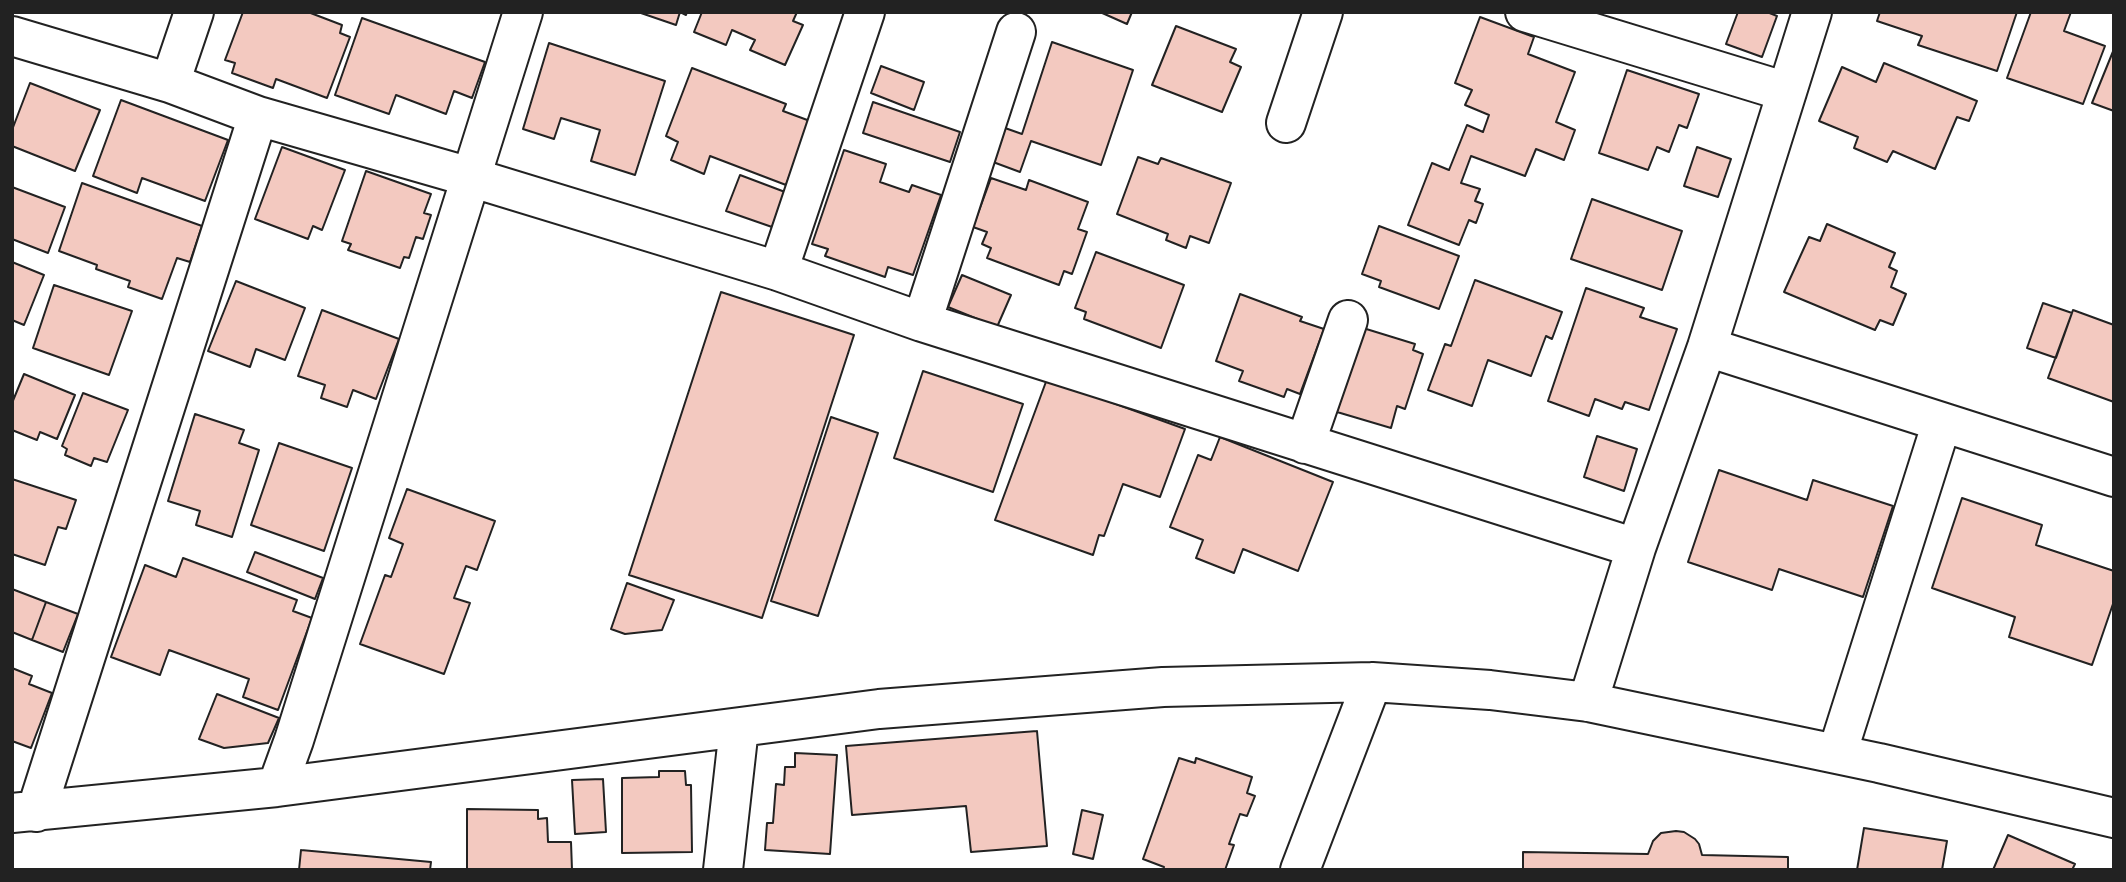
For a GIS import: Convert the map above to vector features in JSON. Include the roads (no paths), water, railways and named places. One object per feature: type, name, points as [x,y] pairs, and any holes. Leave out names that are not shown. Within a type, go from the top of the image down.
[{"type":"street","points":[[21,12],[13,37],[170,83],[258,116],[470,177],[778,271],[922,321],[1636,548]]},
{"type":"street","points":[[170,83],[194,12]]},
{"type":"street","points":[[277,787],[523,12]]},
{"type":"street","points":[[778,271],[865,12]]},
{"type":"street","points":[[1286,123],[1324,12]]},
{"type":"street","points":[[1525,12],[1787,92]]},
{"type":"street","points":[[1588,702],[1636,548],[1707,347],[1812,12]]},
{"type":"street","points":[[922,321],[1016,32]]},
{"type":"street","points":[[258,116],[24,812],[277,787],[879,709],[1163,687],[1372,682],[1490,690],[1588,702],[1837,754],[2114,818]]},
{"type":"street","points":[[1305,444],[1348,320]]},
{"type":"street","points":[[1707,347],[2114,477]]},
{"type":"street","points":[[1837,754],[1942,422]]},
{"type":"street","points":[[1300,870],[1372,682]]},
{"type":"street","points":[[723,870],[738,728]]}]
